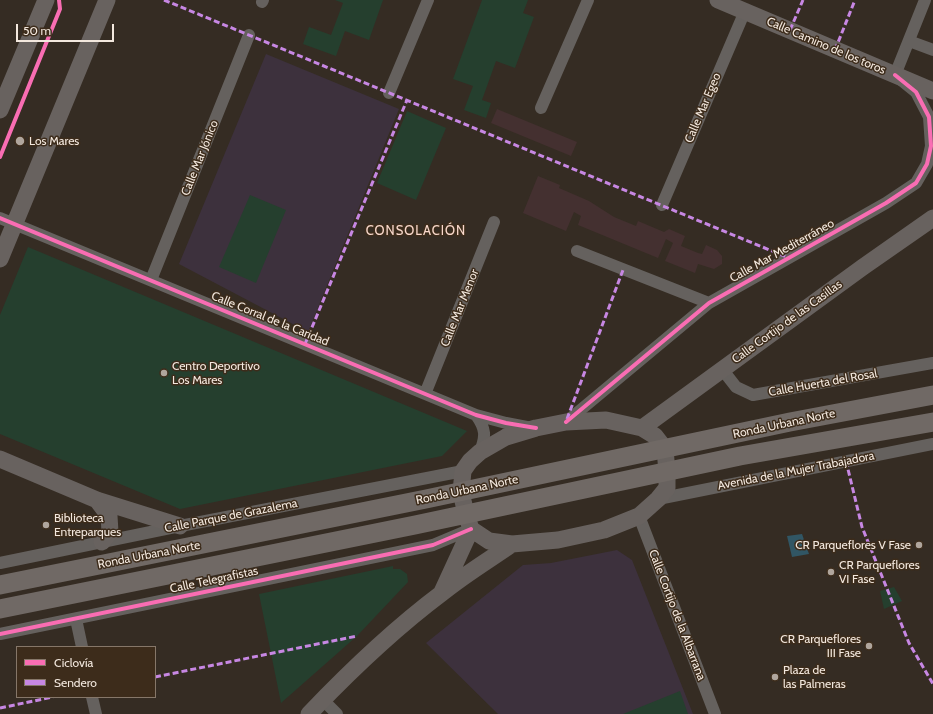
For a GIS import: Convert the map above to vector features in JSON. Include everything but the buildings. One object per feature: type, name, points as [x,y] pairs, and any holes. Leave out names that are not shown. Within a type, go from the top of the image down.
[{"type":"main road","name":"Ronda Urbana Norte","points":[[0,585],[460,492],[790,422],[933,395]]},
{"type":"main road","name":"Ronda Urbana Norte","points":[[0,609],[469,522],[667,472],[740,456],[933,422]]},
{"type":"street","points":[[0,110],[46,0]]},
{"type":"street","points":[[0,260],[7,221],[107,0]]},
{"type":"street","points":[[389,93],[428,0]]},
{"type":"street","points":[[541,108],[588,0]]},
{"type":"street","name":"Calle Camino de los toros","points":[[718,0],[739,6],[933,91]]},
{"type":"street","points":[[895,75],[925,0]]},
{"type":"street","name":"Calle Mar Egeo","points":[[662,205],[739,6]]},
{"type":"street","name":"Calle Mar Jónico","points":[[151,280],[249,35]]},
{"type":"street","points":[[909,41],[933,50]]},
{"type":"street","name":"Calle Mar Mediterráneo","points":[[566,422],[708,303],[886,203],[916,183],[928,164],[932,145],[929,117],[916,92],[895,75]]},
{"type":"street","name":"Calle Cortijo de las Casillas","points":[[642,428],[863,267],[933,218]]},
{"type":"street","name":"Calle Corral de la Caridad","points":[[7,221],[476,415],[506,423],[536,428]]},
{"type":"street","name":"Calle Mar Menor","points":[[425,394],[494,222]]},
{"type":"street","points":[[576,251],[708,303]]},
{"type":"street","name":"Calle Huerta del Rosal","points":[[722,369],[736,387],[753,395],[933,363]]},
{"type":"street","points":[[476,415],[483,425],[485,435],[480,452]]},
{"type":"street","points":[[606,420],[642,428],[654,436],[665,449],[667,488],[658,499],[639,516],[596,531],[558,540],[512,544],[489,541],[469,522],[460,492],[463,471],[470,460],[480,452],[506,437],[536,428],[566,422],[606,420]]},
{"type":"street","name":"Avenida de la Mujer Trabajadora","points":[[658,499],[933,444]]},
{"type":"street","points":[[0,459],[97,500],[180,526]]},
{"type":"street","name":"Calle Parque de Grazalema","points":[[0,563],[180,526],[463,471]]},
{"type":"street","points":[[97,500],[109,516],[110,532],[102,542]]},
{"type":"street","name":"Calle Cortijo de la Albarrana","points":[[639,516],[716,714]]},
{"type":"street","points":[[433,545],[469,522]]},
{"type":"street","points":[[442,592],[459,558],[469,522]]},
{"type":"street","points":[[309,714],[379,644],[442,592],[512,544]]},
{"type":"street","points":[[433,545],[449,546],[459,558]]},
{"type":"street","name":"Calle Telegrafistas","points":[[0,634],[433,545]]},
{"type":"street","points":[[76,619],[82,646]]},
{"type":"street","points":[[92,698],[96,714]]},
{"type":"street","points":[[323,700],[337,714]]},
{"type":"shaded area","points":[[266,54],[399,109],[308,332],[179,264]]},
{"type":"shaded area","points":[[497,109],[577,142],[571,156],[491,123]]},
{"type":"shaded area","points":[[538,176],[560,185],[559,188],[589,201],[614,217],[636,226],[638,221],[664,232],[669,229],[685,236],[681,246],[702,254],[706,245],[717,250],[722,256],[722,264],[714,269],[698,264],[695,273],[665,261],[673,243],[666,239],[658,258],[578,225],[581,216],[574,212],[566,231],[523,213]]},
{"type":"shaded area","points":[[617,550],[632,560],[693,714],[498,714],[426,643],[523,565],[551,563]]},
{"type":"green space","points":[[335,0],[383,0],[369,40],[345,31],[336,56],[303,44],[309,27],[331,35],[343,3]]},
{"type":"green space","points":[[482,0],[528,0],[523,13],[534,17],[515,68],[496,61],[482,100],[491,103],[486,118],[464,110],[473,86],[453,79]]},
{"type":"green space","points":[[407,111],[446,128],[416,200],[377,183]]},
{"type":"green space","points":[[250,195],[286,210],[256,283],[219,267]]},
{"type":"green space","name":"Centro Deportivo Los Mares","points":[[28,247],[467,431],[442,456],[180,509],[0,434],[0,315]]},
{"type":"green space","points":[[393,566],[393,569],[400,569],[407,574],[408,582],[357,636],[281,703],[259,594]]},
{"type":"green space","points":[[894,587],[902,601],[884,609],[880,591]]},
{"type":"green space","points":[[680,691],[688,714],[623,714]]},
{"type":"water","points":[[802,534],[809,554],[792,557],[787,536]]},
{"type":"marked path","points":[[164,0],[789,258]]},
{"type":"marked path","points":[[790,30],[803,0]]},
{"type":"marked path","points":[[835,50],[855,0]]},
{"type":"marked path","points":[[305,344],[407,100]]},
{"type":"marked path","points":[[567,419],[623,270]]},
{"type":"marked path","points":[[846,461],[862,527],[909,643],[933,684]]},
{"type":"marked path","points":[[156,677],[357,636]]},
{"type":"marked path","points":[[0,708],[48,698]]},
{"type":"cycle path","points":[[0,157],[60,9],[59,0]]},
{"type":"cycle path","points":[[566,422],[709,303],[886,203],[916,183],[927,164],[931,146],[929,117],[916,92],[895,75]]},
{"type":"cycle path","points":[[0,218],[476,415],[506,423],[536,428]]},
{"type":"cycle path","points":[[0,634],[433,545],[471,529]]},
{"type":"place","name":"Los Mares","points":[[20,141]]},
{"type":"place","name":"Centro Deportivo Los Mares","points":[[164,373]]},
{"type":"place","name":"Biblioteca Entreparques","points":[[46,525]]},
{"type":"place","name":"CR Parqueflores V Fase","points":[[919,545]]},
{"type":"place","name":"CR Parqueflores VI Fase","points":[[831,572]]},
{"type":"place","name":"CR Parqueflores III Fase","points":[[869,646]]},
{"type":"place","name":"Plaza de las Palmeras","points":[[775,677]]},
{"type":"district","name":"CONSOLACIÓN","points":[[416,231]]}]
